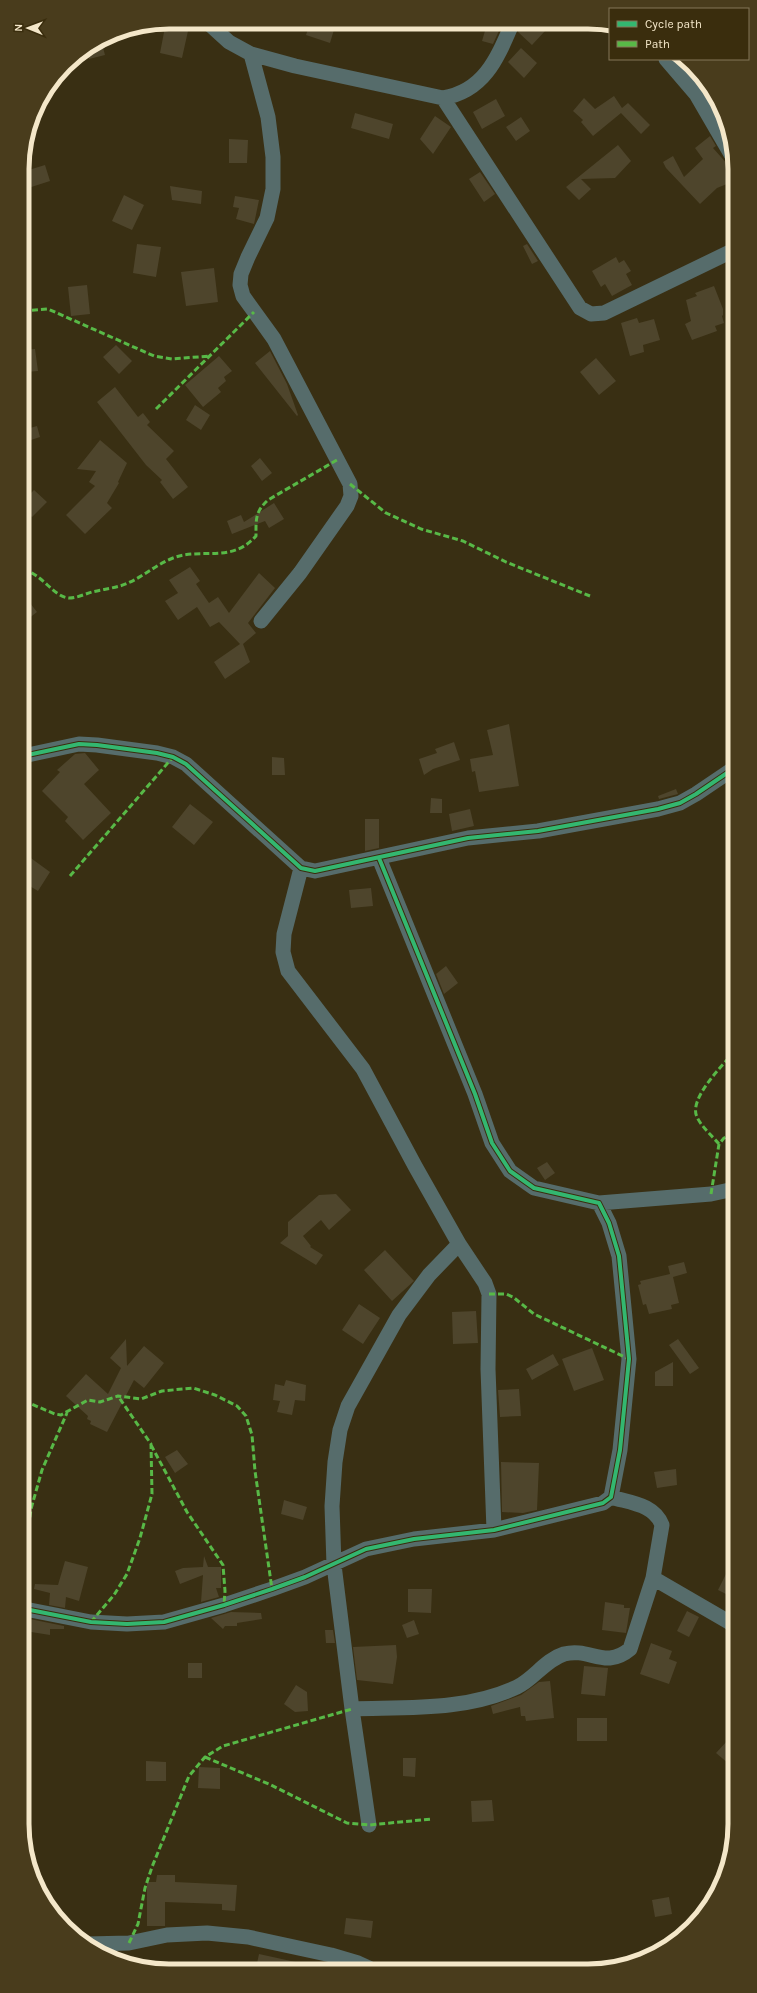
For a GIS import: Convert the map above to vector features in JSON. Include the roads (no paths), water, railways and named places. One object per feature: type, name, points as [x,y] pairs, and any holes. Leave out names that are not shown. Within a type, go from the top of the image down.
[{"type":"street","points":[[215,29],[229,42],[251,54],[295,66],[443,98],[458,96],[476,83],[495,62],[510,29]]},
{"type":"street","points":[[251,54],[268,117],[273,157],[273,189],[266,218],[241,274],[240,285],[243,296],[274,339],[321,426],[350,484],[351,496],[347,506],[300,573],[261,621]]},
{"type":"street","points":[[667,60],[696,94],[726,145]]},
{"type":"street","points":[[443,98],[580,308],[590,314],[604,313],[728,253]]},
{"type":"street","points":[[29,755],[78,744],[104,746],[173,757],[186,764],[301,868],[315,871],[468,838],[538,831],[658,809],[680,803],[728,772]]},
{"type":"street","points":[[379,858],[476,1094],[492,1143],[510,1171],[534,1188],[599,1202],[711,1194],[728,1190]]},
{"type":"street","points":[[301,868],[284,934],[283,952],[288,971],[363,1070],[459,1244],[485,1283],[489,1294],[488,1369],[494,1530]]},
{"type":"street","points":[[29,1610],[91,1622],[127,1624],[164,1622],[231,1603],[305,1577],[366,1549],[392,1543],[494,1530],[603,1503],[611,1498],[620,1450],[629,1359],[620,1256],[609,1223],[599,1202]]},
{"type":"street","points":[[369,1825],[352,1709],[334,1564],[332,1506],[335,1462],[340,1430],[348,1406],[399,1315],[429,1275],[459,1244]]},
{"type":"street","points":[[352,1709],[424,1707],[463,1704],[494,1697],[518,1687],[549,1662],[564,1654],[582,1654],[613,1659],[623,1655],[630,1648],[653,1578],[662,1525],[659,1517],[650,1509],[611,1498]]},
{"type":"street","points":[[653,1578],[728,1622]]},
{"type":"street","points":[[97,1944],[128,1943],[167,1935],[207,1933],[248,1937],[294,1946],[360,1964]]}]
